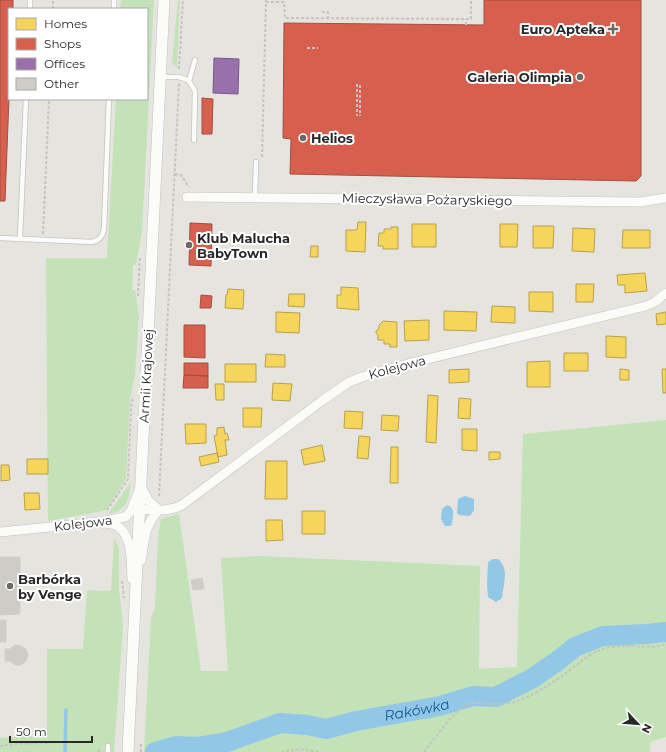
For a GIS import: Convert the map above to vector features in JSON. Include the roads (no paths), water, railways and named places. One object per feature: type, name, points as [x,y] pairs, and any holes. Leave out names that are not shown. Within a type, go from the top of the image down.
[{"type":"street","name":"Armii Krajowej","points":[[128,748],[134,598],[140,510],[164,0]]},
{"type":"street","name":"Mieczysława Pożaryskiego","points":[[189,193],[255,197],[640,202],[666,198]]},
{"type":"street","name":"Kolejowa","points":[[140,510],[159,506],[175,508],[182,504],[349,382],[362,377],[442,356],[646,306],[655,302],[666,292]]},
{"type":"street","points":[[134,598],[147,527],[159,506],[148,500],[141,486]]},
{"type":"street","name":"Kolejowa","points":[[0,532],[100,522],[125,517],[131,511],[141,486]]},
{"type":"street","points":[[100,522],[115,525],[125,534],[129,543],[134,598]]},
{"type":"lane","points":[[189,81],[195,60]]},
{"type":"lane","points":[[161,77],[179,77],[189,81],[195,91],[194,140]]},
{"type":"lane","points":[[20,238],[26,100]]},
{"type":"lane","points":[[0,238],[92,242],[98,241],[102,237],[109,100]]},
{"type":"lane","points":[[255,197],[256,162]]},
{"type":"lane","points":[[108,746],[108,752]]},
{"type":"water","points":[[465,496],[474,499],[474,510],[470,516],[459,515],[457,513],[458,499]]},
{"type":"water","points":[[447,505],[452,508],[453,511],[451,526],[445,526],[441,519],[442,509]]},
{"type":"water","points":[[493,559],[498,559],[502,563],[505,572],[502,598],[496,602],[488,597],[487,584],[488,562]]},
{"type":"waterway","name":"Rakówka","points":[[155,752],[176,746],[196,747],[227,742],[280,723],[307,725],[326,729],[356,721],[440,706],[473,696],[496,697],[533,678],[575,647],[603,636],[666,632]]},
{"type":"waterway","points":[[65,752],[66,710]]},
{"type":"place","name":"Euro Apteka","points":[[613,29]]},
{"type":"place","name":"Galeria Olimpia","points":[[580,77]]},
{"type":"place","name":"Helios","points":[[303,138]]},
{"type":"place","name":"Klub Malucha BabyTown","points":[[189,245]]},
{"type":"place","name":"Barbórka by Venge","points":[[10,586]]}]
